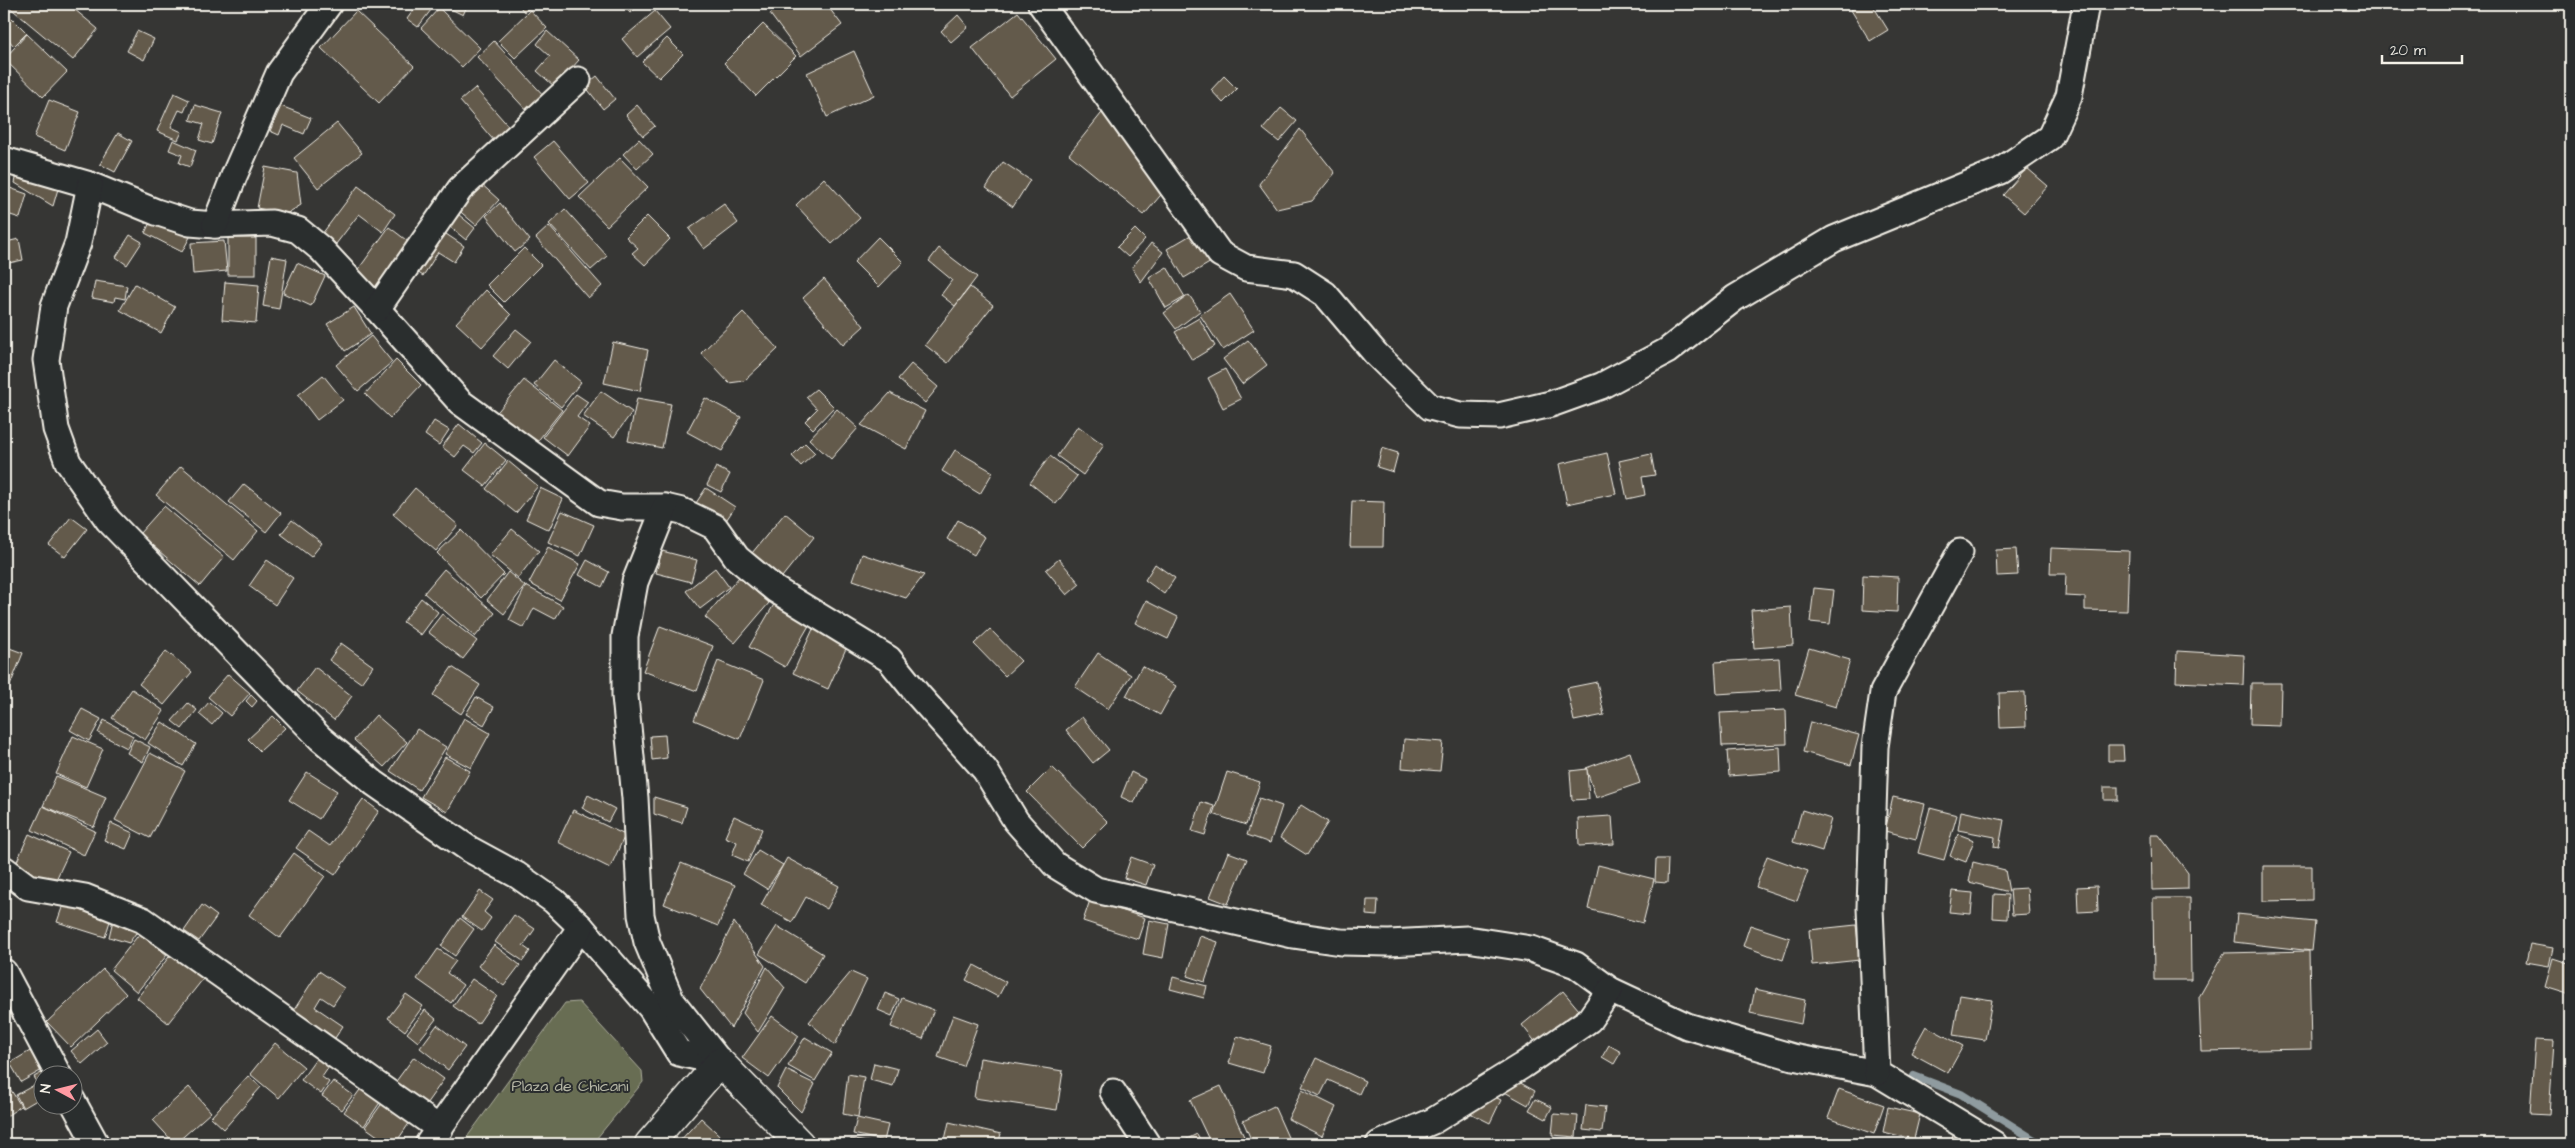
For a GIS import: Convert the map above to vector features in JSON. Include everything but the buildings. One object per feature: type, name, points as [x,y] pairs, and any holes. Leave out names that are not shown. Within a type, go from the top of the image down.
[{"type":"street","points":[[215,225],[279,73],[329,4]]},
{"type":"street","points":[[1041,4],[1220,254],[1246,268],[1294,274],[1324,294],[1376,354],[1430,407],[1460,415],[1499,416],[1552,404],[1601,386],[1666,351],[1735,298],[1834,239],[2000,171],[2050,137],[2069,96],[2086,4]]},
{"type":"street","points":[[377,308],[460,188],[578,80]]},
{"type":"street","points":[[4,160],[90,185],[164,215],[190,222],[215,225],[272,223],[298,230],[320,249],[377,308],[460,402],[599,504],[622,507],[665,507],[682,512],[714,527],[737,558],[776,590],[889,659],[918,696],[984,770],[1016,821],[1055,865],[1096,890],[1232,922],[1340,942],[1389,943],[1467,939],[1530,949],[1576,965],[1610,990],[1687,1026],[1793,1057],[1877,1073],[1994,1144]]},
{"type":"street","points":[[90,185],[78,243],[54,306],[46,360],[56,429],[68,462],[108,520],[320,738],[374,783],[469,849],[517,875],[554,901],[581,927],[651,1008],[679,1053],[720,1062]]},
{"type":"street","points":[[665,507],[635,582],[625,636],[625,696],[635,798],[640,915],[647,942],[671,1000],[720,1062],[800,1144]]},
{"type":"street","points":[[1877,1073],[1870,908],[1875,747],[1883,692],[1960,552]]},
{"type":"street","points":[[4,870],[28,887],[85,897],[143,920],[434,1136],[581,927]]},
{"type":"street","points":[[4,972],[54,1066]]},
{"type":"street","points":[[1380,1144],[1433,1121],[1522,1066],[1589,1020],[1610,990]]},
{"type":"street","points":[[650,1144],[720,1062]]},
{"type":"street","points":[[1113,1092],[1147,1144]]},
{"type":"street","points":[[81,1116],[96,1144]]},
{"type":"green space","name":"Plaza de Chicani","points":[[579,1002],[642,1071],[643,1082],[592,1144],[462,1144],[565,1003]]},
{"type":"waterway","points":[[1914,1076],[1961,1094],[2041,1144]]}]
